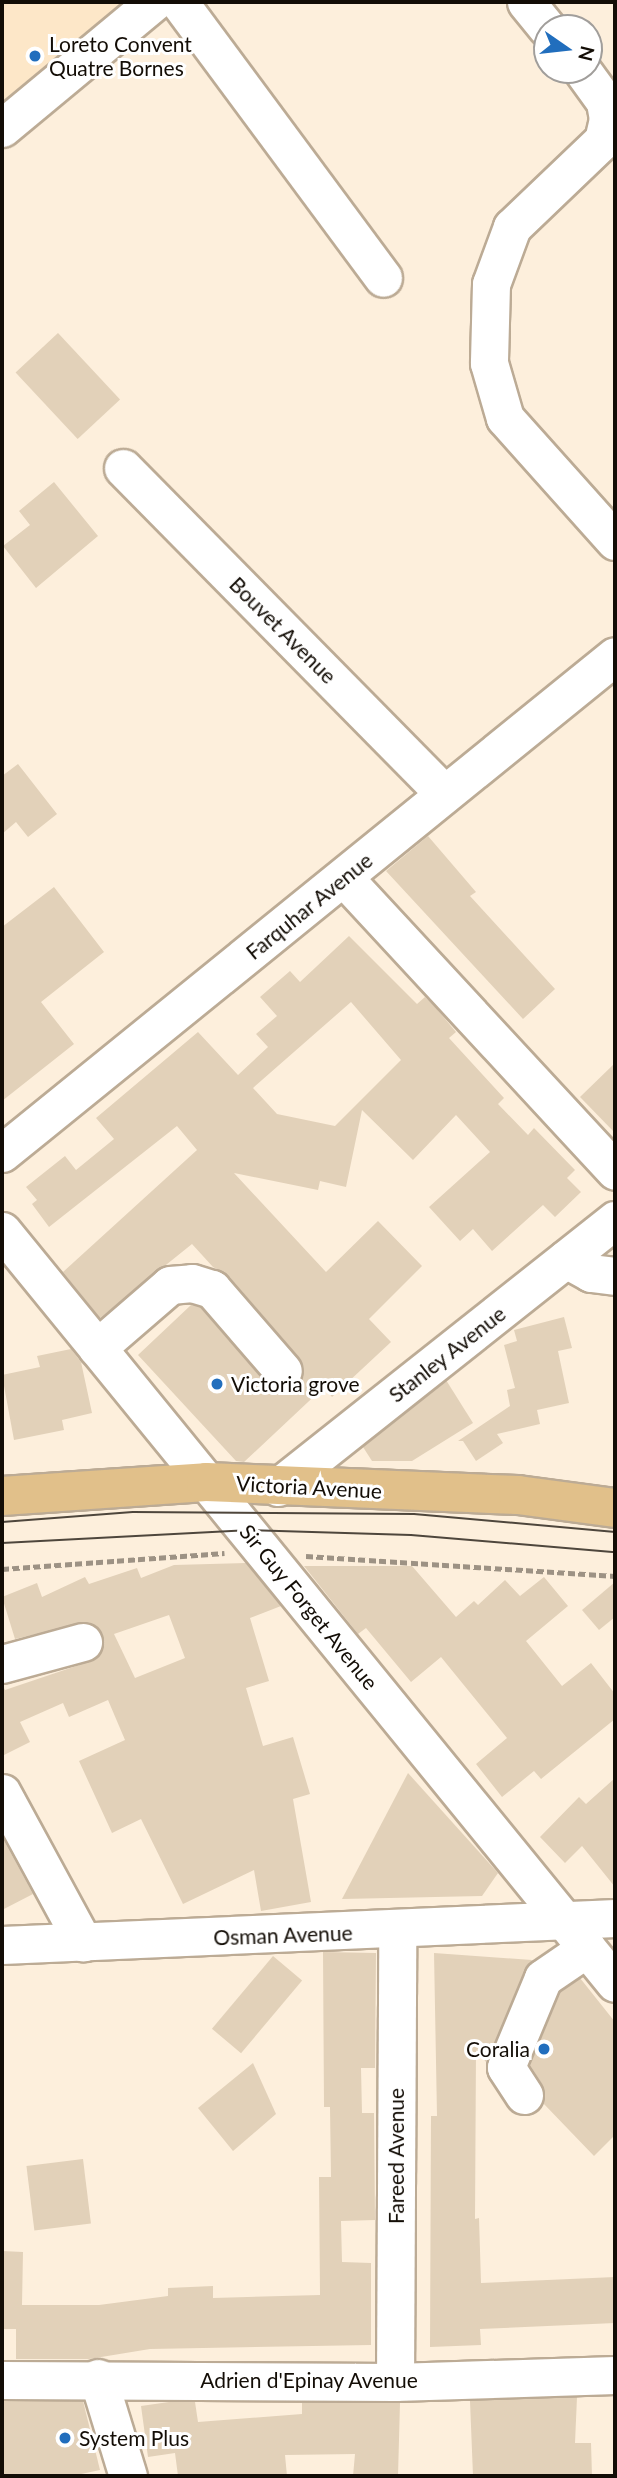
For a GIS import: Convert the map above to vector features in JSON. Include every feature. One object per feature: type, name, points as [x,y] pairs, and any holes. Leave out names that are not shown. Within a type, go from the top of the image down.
[{"type":"main road","name":"Victoria Avenue","points":[[2,1496],[206,1482],[518,1495],[615,1508]]},
{"type":"street","points":[[2,128],[154,2]]},
{"type":"street","points":[[179,2],[383,278]]},
{"type":"street","points":[[592,84],[606,102],[608,119],[603,140],[512,227],[491,284],[489,363],[505,418],[615,541]]},
{"type":"street","name":"Bouvet Avenue","points":[[123,468],[444,793]]},
{"type":"street","name":"Farquhar Avenue","points":[[2,1153],[615,656]]},
{"type":"street","points":[[344,878],[615,1171]]},
{"type":"street","name":"Stanley Avenue","points":[[278,1487],[615,1220]]},
{"type":"street","name":"Sir Guy Forget Avenue","points":[[2,1231],[615,1983]]},
{"type":"street","points":[[566,1259],[591,1273],[615,1276]]},
{"type":"street","points":[[97,1348],[170,1285],[192,1283],[212,1289],[283,1371]]},
{"type":"street","points":[[2,1664],[83,1642]]},
{"type":"street","points":[[2,1793],[83,1942]]},
{"type":"street","name":"Osman Avenue","points":[[2,1945],[397,1931],[615,1918]]},
{"type":"street","name":"Fareed Avenue","points":[[394,2382],[397,1931]]},
{"type":"street","points":[[524,2095],[506,2067],[543,1978],[587,1948]]},
{"type":"street","name":"Adrien d'Epinay Avenue","points":[[2,2380],[98,2378],[394,2382],[615,2375]]},
{"type":"street","points":[[98,2378],[128,2476]]},
{"type":"shaded area","name":"Loreto Convent Quatre Bornes","points":[[2,2],[136,2],[2,111]]},
{"type":"building","points":[[58,333],[120,400],[78,439],[16,373]]},
{"type":"building","points":[[54,482],[98,536],[36,588],[3,546],[30,525],[19,511]]},
{"type":"building","points":[[18,764],[57,814],[28,837],[16,822],[2,834],[2,776]]},
{"type":"building","points":[[428,836],[476,892],[470,896],[555,989],[523,1019],[386,871]]},
{"type":"building","points":[[54,887],[104,952],[41,1002],[74,1044],[2,1101],[2,927]]},
{"type":"building","points":[[349,936],[417,1004],[425,997],[436,1008],[456,1032],[449,1038],[504,1098],[498,1104],[528,1135],[534,1128],[575,1170],[567,1178],[581,1192],[555,1217],[543,1205],[492,1251],[473,1229],[460,1241],[429,1207],[490,1152],[456,1115],[413,1160],[362,1110],[346,1187],[320,1181],[318,1190],[234,1173],[326,1272],[378,1221],[422,1266],[369,1319],[391,1342],[332,1397],[324,1387],[244,1462],[236,1461],[138,1355],[191,1305],[200,1307],[268,1385],[286,1392],[297,1386],[304,1368],[299,1358],[228,1275],[213,1267],[192,1244],[100,1318],[63,1272],[197,1150],[177,1126],[49,1227],[32,1204],[37,1200],[26,1187],[65,1156],[76,1170],[114,1139],[96,1118],[198,1032],[238,1075],[268,1047],[256,1034],[277,1016],[260,997],[290,971],[300,982]],"holes":[[[351,1002],[401,1060],[335,1126],[277,1114],[253,1088]]]},
{"type":"building","points":[[615,1063],[615,1133],[580,1097]]},
{"type":"building","points":[[564,1317],[572,1348],[558,1351],[569,1403],[537,1410],[540,1424],[497,1434],[503,1443],[476,1461],[463,1441],[458,1441],[510,1406],[507,1390],[515,1388],[504,1345],[517,1341],[514,1330]]},
{"type":"building","points":[[71,1349],[81,1362],[92,1413],[62,1420],[64,1430],[14,1440],[2,1375],[40,1367],[37,1356]]},
{"type":"building","points":[[446,1380],[473,1423],[412,1461],[372,1461],[363,1447]]},
{"type":"building","points":[[246,1563],[281,1606],[250,1618],[269,1681],[246,1688],[263,1746],[293,1737],[310,1794],[293,1799],[311,1902],[261,1911],[254,1870],[183,1904],[141,1819],[112,1833],[79,1761],[125,1740],[108,1700],[69,1717],[63,1703],[20,1722],[30,1742],[2,1756],[2,1684],[5,1690],[88,1662],[103,1647],[98,1628],[88,1622],[15,1639],[2,1597],[37,1583],[42,1597],[85,1577],[89,1584],[137,1568],[141,1578],[174,1565]],"holes":[[[169,1615],[185,1658],[135,1678],[114,1634]]]},
{"type":"building","points":[[304,1566],[412,1566],[456,1617],[474,1601],[478,1605],[505,1580],[520,1596],[544,1577],[568,1606],[526,1641],[562,1686],[591,1663],[615,1694],[615,1719],[541,1779],[534,1771],[502,1797],[476,1764],[507,1738],[441,1657],[411,1682],[366,1628],[358,1634]]},
{"type":"building","points":[[615,1582],[615,1617],[599,1630],[582,1610]]},
{"type":"building","points":[[408,1773],[498,1873],[482,1896],[342,1899]]},
{"type":"building","points":[[615,1778],[615,1887],[582,1846],[565,1863],[540,1837],[579,1797],[586,1804]]},
{"type":"building","points":[[2,1837],[33,1894],[2,1910]]},
{"type":"building","points":[[323,1952],[376,1953],[375,2068],[361,2068],[362,2113],[374,2113],[375,2220],[341,2221],[342,2262],[371,2263],[371,2345],[150,2349],[89,2359],[16,2359],[16,2329],[2,2329],[2,2251],[23,2252],[22,2305],[99,2305],[168,2296],[168,2288],[213,2286],[213,2298],[320,2295],[319,2177],[331,2177],[330,2107],[324,2107]]},
{"type":"building","points":[[434,1953],[532,1960],[486,2062],[476,2050],[475,2219],[479,2218],[481,2283],[615,2277],[615,2323],[480,2329],[481,2345],[430,2347],[431,2116],[437,2116]]},
{"type":"building","points":[[273,1956],[302,1980],[241,2053],[212,2029]]},
{"type":"building","points":[[580,1978],[615,2022],[615,2135],[594,2156],[543,2103],[542,2084],[530,2065],[560,1992]]},
{"type":"building","points":[[253,2063],[276,2114],[233,2151],[198,2108]]},
{"type":"building","points":[[83,2159],[91,2224],[34,2230],[26,2166]]},
{"type":"building","points":[[577,2397],[575,2443],[591,2443],[592,2476],[473,2476],[470,2401]]},
{"type":"building","name":"System Plus","points":[[2,2401],[83,2401],[100,2470],[72,2476],[2,2476]]},
{"type":"building","points":[[195,2402],[198,2422],[302,2414],[302,2403],[400,2403],[398,2476],[353,2476],[355,2454],[285,2455],[287,2476],[178,2476],[175,2453],[148,2457],[141,2406]]},
{"type":"tram line","points":[[2,1522],[133,1512],[414,1514],[615,1532]]},
{"type":"tram line","points":[[2,1543],[246,1530],[411,1535],[615,1552]]},
{"type":"place","name":"Loreto Convent Quatre Bornes","points":[[35,56]]},
{"type":"place","name":"Victoria grove","points":[[217,1384]]},
{"type":"place","name":"Coralia","points":[[544,2049]]},
{"type":"place","name":"System Plus","points":[[65,2438]]}]
